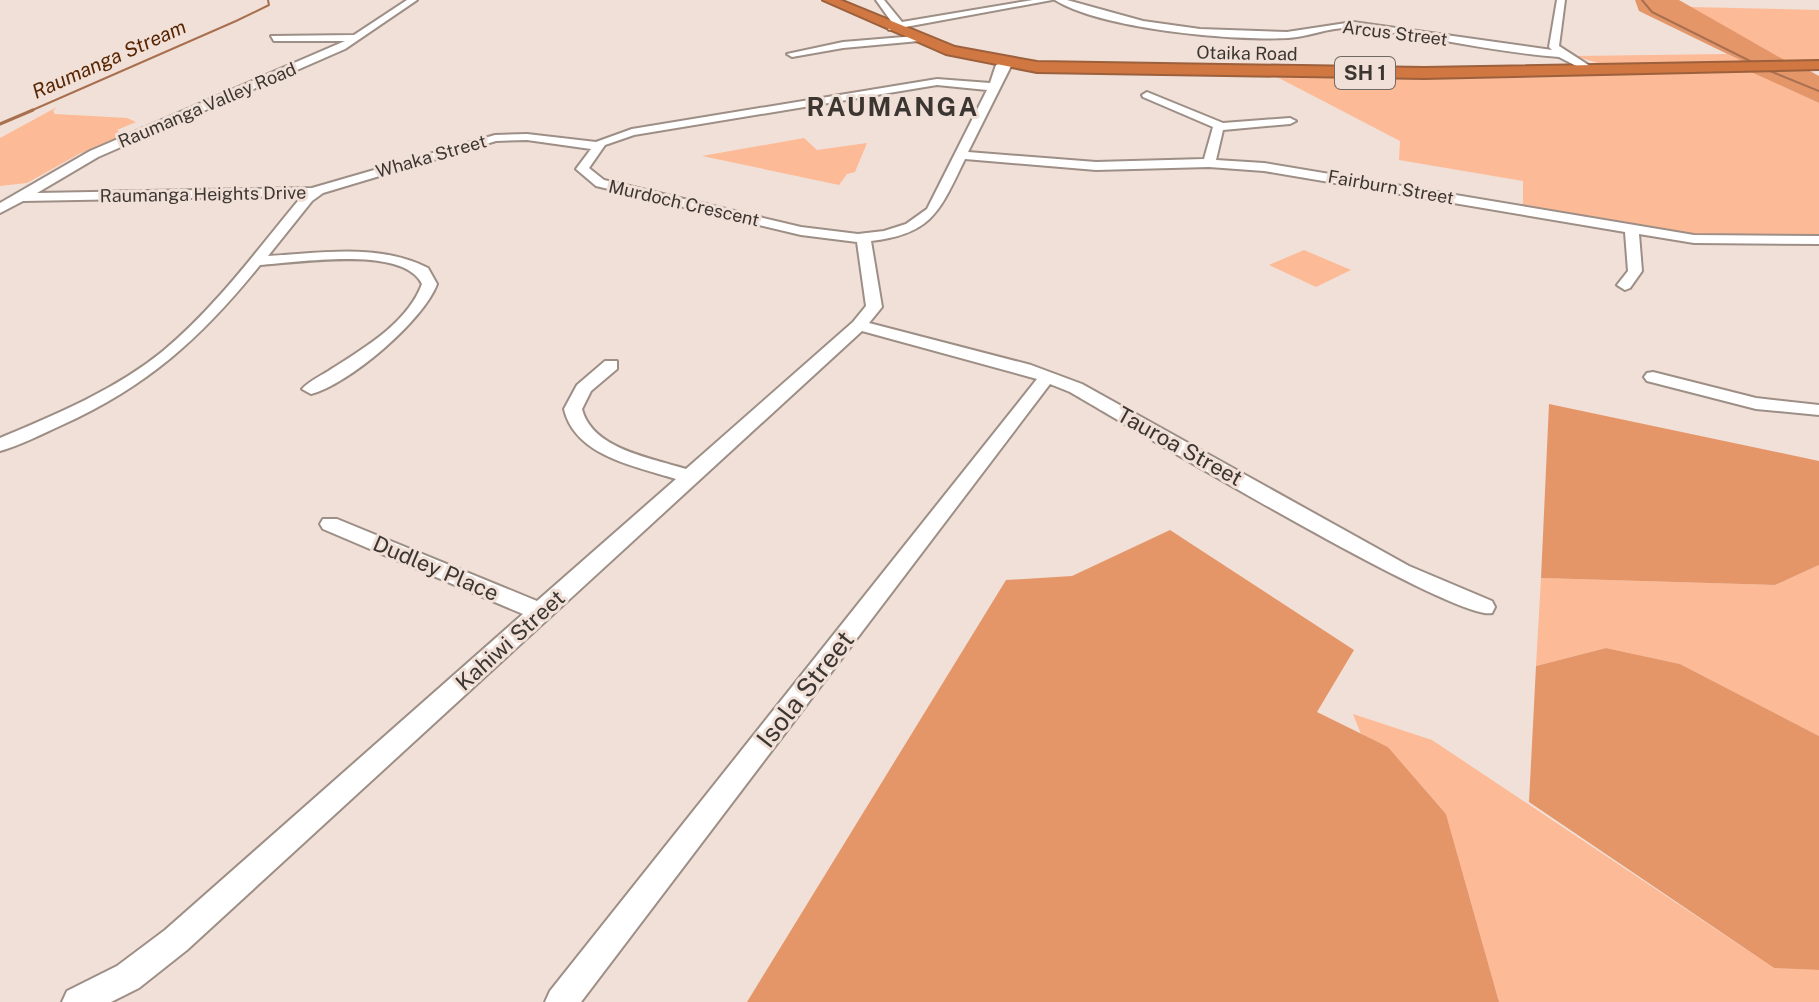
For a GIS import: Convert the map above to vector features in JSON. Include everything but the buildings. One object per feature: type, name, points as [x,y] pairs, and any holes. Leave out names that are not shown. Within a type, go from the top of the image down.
[{"type":"highway","name":"Otaika Road","points":[[829,0],[1001,74],[1062,71],[1431,75],[1586,69]]},
{"type":"highway","name":"Otaika Road","points":[[916,39],[965,56],[1001,74],[1061,69],[1351,73],[1819,65]]},
{"type":"street","name":"Raumanga Valley Road","points":[[0,209],[103,149],[359,38],[413,0]]},
{"type":"street","name":"Otaika Road","points":[[880,0],[895,26]]},
{"type":"street","points":[[895,26],[1048,0]]},
{"type":"street","name":"Arcus Street","points":[[1059,0],[1105,16],[1197,33],[1293,35],[1345,25],[1561,54],[1586,69]]},
{"type":"street","points":[[1561,0],[1554,47],[1561,54]]},
{"type":"street","points":[[274,38],[359,38]]},
{"type":"street","points":[[792,54],[843,45],[916,39]]},
{"type":"street","name":"Murdoch Crescent","points":[[1001,74],[930,214],[897,232],[863,237],[807,231],[600,183],[582,169],[597,146],[632,132],[1001,74]]},
{"type":"street","points":[[1147,95],[1219,127],[1290,121]]},
{"type":"street","points":[[1209,163],[1219,127]]},
{"type":"street","name":"Whaka Street","points":[[315,192],[495,138],[527,137],[597,146]]},
{"type":"street","name":"Fairburn Street","points":[[961,155],[1096,166],[1209,163],[1304,172],[1717,241],[1819,240]]},
{"type":"street","name":"Raumanga Heights Drive","points":[[19,197],[315,192]]},
{"type":"street","name":"Raumanga Heights Drive","points":[[0,445],[68,416],[141,375],[196,329],[315,192]]},
{"type":"street","points":[[1625,285],[1635,271],[1632,229]]},
{"type":"street","name":"Kahiwi Street","points":[[78,1002],[151,961],[859,325],[874,307],[863,237]]},
{"type":"street","points":[[254,261],[380,259],[416,267],[431,283],[426,297],[404,322],[341,373],[311,389]]},
{"type":"street","name":"Tauroa Street","points":[[859,325],[1048,376],[1076,388],[1401,571],[1484,607]]},
{"type":"street","points":[[611,365],[591,378],[576,398],[572,415],[575,425],[598,446],[690,477]]},
{"type":"street","name":"Isola Street","points":[[561,1002],[1048,376]]},
{"type":"street","points":[[1653,377],[1731,398],[1791,409],[1819,410]]},
{"type":"street","name":"Dudley Place","points":[[330,524],[541,612]]},
{"type":"shaded area","points":[[1635,0],[1679,0],[1788,62],[1746,63],[1639,11]]},
{"type":"shaded area","points":[[1690,7],[1819,10],[1819,62],[1788,62]]},
{"type":"shaded area","points":[[1727,54],[1746,63],[1605,65],[1574,56]]},
{"type":"shaded area","points":[[1742,68],[1819,103],[1819,237],[1700,238],[1523,207],[1523,181],[1399,160],[1400,141],[1277,77],[1433,78]]},
{"type":"shaded area","points":[[1742,68],[1810,71],[1819,76],[1819,103]]},
{"type":"shaded area","points":[[57,107],[53,111],[55,114],[127,118],[136,122],[117,130],[123,135],[79,154],[27,183],[0,186],[0,138]]},
{"type":"shaded area","points":[[804,138],[817,150],[867,143],[855,172],[847,174],[839,185],[702,156]]},
{"type":"shaded area","points":[[1304,250],[1351,270],[1316,287],[1269,265]]},
{"type":"shaded area","points":[[1549,404],[1819,461],[1819,565],[1775,585],[1541,578]]},
{"type":"shaded area","points":[[1170,530],[1354,650],[1317,712],[1388,747],[1446,814],[1499,1002],[747,1002],[1006,580],[1072,576]]},
{"type":"shaded area","points":[[1819,565],[1819,736],[1680,664],[1606,648],[1536,666],[1541,578],[1775,585]]},
{"type":"shaded area","points":[[1606,648],[1680,664],[1819,736],[1819,970],[1774,968],[1529,802],[1536,666]]},
{"type":"shaded area","points":[[1353,714],[1432,740],[1774,968],[1819,970],[1819,1002],[1499,1002],[1446,814],[1388,747],[1361,734]]},
{"type":"waterway","name":"Raumanga Stream","points":[[28,112],[236,21],[269,5],[268,0]]},
{"type":"waterway","points":[[1642,0],[1652,12],[1756,64]]},
{"type":"waterway","points":[[1765,69],[1819,91]]},
{"type":"waterway","name":"Raumanga Stream","points":[[0,124],[33,110]]},
{"type":"district","name":"RAUMANGA","points":[[893,106]]}]
